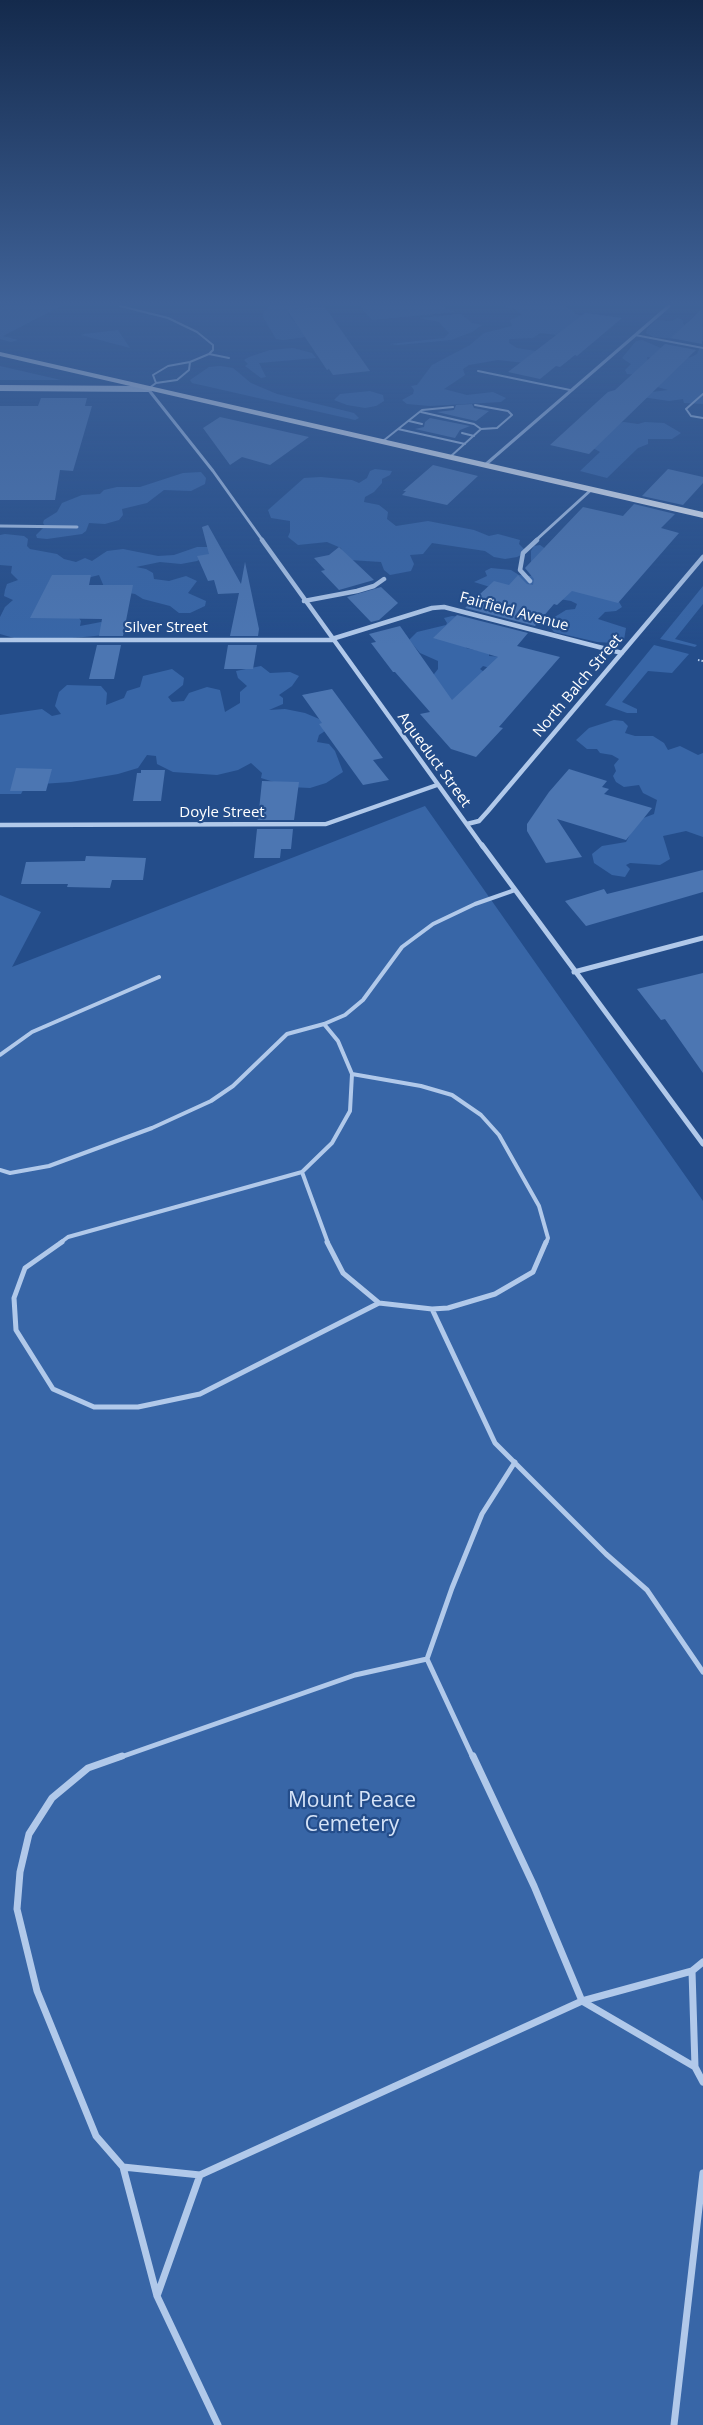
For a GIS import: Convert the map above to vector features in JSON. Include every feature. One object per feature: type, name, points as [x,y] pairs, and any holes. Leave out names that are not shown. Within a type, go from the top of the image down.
[{"type":"main road","points":[[286,419],[703,515]]},
{"type":"street","name":"Aqueduct Street","points":[[172,419],[213,471],[514,891],[703,1144]]},
{"type":"street","points":[[485,465],[537,419]]},
{"type":"street","points":[[530,581],[520,570],[519,562],[523,553],[592,489]]},
{"type":"street","points":[[0,526],[77,527]]},
{"type":"street","name":"North Balch Street","points":[[467,824],[479,821],[703,557]]},
{"type":"street","points":[[304,601],[357,591],[374,586],[384,579]]},
{"type":"street","name":"Fairfield Avenue","points":[[332,640],[432,608],[444,607],[622,653]]},
{"type":"street","name":"Silver Street","points":[[0,640],[332,640]]},
{"type":"street","name":"Doyle Street","points":[[0,825],[326,824],[437,785]]},
{"type":"street","points":[[574,972],[703,938]]},
{"type":"lane","points":[[452,419],[474,424],[482,429],[497,428],[507,419]]},
{"type":"lane","points":[[383,441],[409,421],[422,424]]},
{"type":"lane","points":[[398,429],[465,444]]},
{"type":"lane","points":[[450,457],[482,429]]},
{"type":"lane","points":[[462,433],[474,436]]},
{"type":"lane","points":[[0,1170],[10,1173],[49,1166],[152,1128],[211,1101],[233,1086],[268,1049],[287,1034],[324,1024],[345,1015],[363,1000],[402,947],[433,924],[475,904],[514,891]]},
{"type":"lane","points":[[0,1054],[32,1032],[159,977]]},
{"type":"lane","points":[[324,1024],[338,1041],[352,1074],[350,1111],[332,1143],[302,1172],[68,1237],[25,1268],[14,1298],[16,1330],[53,1389],[94,1407],[138,1407],[200,1394],[379,1303]]},
{"type":"lane","points":[[302,1172],[323,1233],[343,1273],[379,1303],[432,1309],[448,1308],[495,1294],[533,1272],[548,1238],[539,1206],[499,1135],[481,1115],[452,1095],[421,1086],[352,1074]]},
{"type":"lane","points":[[432,1309],[495,1443],[591,1539],[647,1590],[703,1672]]},
{"type":"lane","points":[[515,1462],[482,1514],[452,1588],[427,1659],[534,1886],[582,2001],[695,2067]]},
{"type":"lane","points":[[218,2425],[157,2296],[123,2167],[96,2136],[37,1991],[17,1909],[20,1872],[29,1834],[52,1798],[88,1768],[356,1675],[427,1659]]},
{"type":"lane","points":[[123,2167],[200,2175],[582,2001],[692,1971],[703,1962]]},
{"type":"lane","points":[[692,1971],[695,2067],[703,2082]]},
{"type":"lane","points":[[674,2425],[703,2173]]},
{"type":"lane","points":[[157,2296],[200,2175]]},
{"type":"path","points":[[698,660],[703,661]]},
{"type":"green space","points":[[618,423],[664,423],[681,433],[672,439],[648,439],[648,444],[638,448],[607,478],[580,471],[600,452],[593,448]]},
{"type":"green space","points":[[375,469],[392,471],[390,475],[382,479],[382,483],[374,492],[365,497],[364,502],[379,505],[388,512],[387,519],[396,526],[428,521],[474,530],[489,536],[498,534],[520,540],[519,544],[527,552],[505,559],[494,557],[485,551],[432,543],[423,554],[410,555],[414,564],[411,571],[390,575],[384,570],[381,562],[350,560],[344,557],[341,548],[327,542],[298,545],[288,537],[290,521],[271,518],[268,510],[304,478],[321,477],[352,480],[359,483]]},
{"type":"green space","points":[[201,472],[206,478],[205,484],[191,491],[164,490],[147,503],[122,509],[123,515],[119,520],[105,524],[89,523],[82,534],[47,539],[37,538],[36,535],[45,526],[44,520],[57,512],[62,503],[82,495],[100,494],[104,490],[117,487],[140,487],[183,473]]},
{"type":"green space","points":[[0,535],[24,536],[28,539],[27,546],[30,549],[57,554],[64,559],[76,562],[85,558],[92,561],[107,551],[123,549],[158,556],[174,555],[197,547],[211,547],[218,551],[197,561],[181,564],[160,562],[136,567],[153,573],[154,579],[169,581],[186,576],[197,581],[188,593],[206,601],[205,606],[190,613],[179,613],[170,606],[143,599],[135,594],[105,589],[99,575],[87,578],[77,615],[81,621],[80,626],[101,622],[110,626],[106,635],[61,639],[14,638],[0,634],[0,617],[5,607],[13,600],[4,596],[7,584],[18,580],[11,573],[12,566],[0,565]]},
{"type":"green space","points":[[540,545],[616,597],[622,607],[616,611],[605,612],[598,619],[626,628],[624,640],[614,643],[597,642],[554,632],[550,627],[553,618],[566,610],[575,609],[577,604],[474,582],[487,576],[485,571],[491,568],[511,570],[519,575],[531,576],[531,551],[534,546]]},
{"type":"green space","points":[[703,586],[703,604],[675,639],[697,645],[695,647],[660,639]]},
{"type":"green space","points":[[462,617],[466,648],[489,653],[489,656],[503,657],[490,668],[483,666],[480,669],[487,674],[467,721],[431,678],[438,669],[438,661],[420,653],[409,640],[417,632],[446,625],[444,618]]},
{"type":"green space","points":[[654,645],[689,654],[672,673],[648,671],[622,702],[637,709],[637,713],[627,713],[605,705]]},
{"type":"green space","points":[[261,666],[270,673],[290,672],[299,676],[292,686],[279,695],[283,698],[283,704],[269,710],[285,709],[305,713],[324,721],[328,729],[319,735],[317,742],[329,744],[335,751],[343,772],[326,783],[310,788],[290,787],[261,778],[262,773],[251,763],[238,770],[217,775],[173,772],[157,764],[156,756],[147,755],[138,768],[118,774],[71,782],[26,785],[21,794],[0,794],[0,715],[42,709],[52,716],[61,714],[55,706],[59,692],[67,685],[101,686],[107,693],[106,705],[124,698],[127,691],[140,687],[143,676],[172,669],[184,678],[183,685],[168,697],[172,702],[184,701],[189,693],[207,687],[220,690],[225,712],[240,703],[240,692],[247,686],[238,678],[236,671]]},
{"type":"green space","points":[[614,720],[623,721],[628,726],[625,733],[635,736],[653,736],[664,743],[668,750],[680,746],[698,755],[703,753],[703,837],[686,831],[663,836],[670,859],[660,865],[630,863],[626,865],[630,869],[625,877],[612,875],[594,863],[592,854],[602,846],[626,842],[638,820],[654,814],[657,800],[643,793],[639,785],[624,787],[616,782],[613,776],[616,771],[614,765],[619,759],[600,753],[597,749],[587,749],[576,740],[589,728]]},
{"type":"green space","name":"Mount Peace Cemetery","points":[[425,806],[703,1201],[703,2425],[0,2425],[0,895],[41,912],[12,967]]},
{"type":"building","points":[[0,419],[88,419],[73,471],[60,470],[55,500],[0,500]]},
{"type":"building","points":[[217,419],[230,419],[309,437],[270,465],[242,457],[230,465],[203,428]]},
{"type":"building","points":[[429,419],[436,419],[470,426],[460,430],[455,438],[415,429],[424,427]]},
{"type":"building","points":[[578,419],[625,419],[589,454],[550,445]]},
{"type":"building","points":[[433,465],[478,476],[447,505],[402,495],[406,491],[403,491]]},
{"type":"building","points":[[668,469],[703,477],[703,483],[683,505],[642,496]]},
{"type":"building","points":[[634,504],[675,514],[661,528],[679,533],[618,603],[572,591],[557,605],[554,604],[535,626],[465,608],[494,581],[509,585],[518,575],[527,584],[533,585],[534,579],[525,568],[583,507],[623,516]]},
{"type":"building","points":[[208,525],[241,584],[245,562],[259,629],[258,636],[230,636],[239,593],[218,594],[214,580],[208,581],[197,556],[209,554],[202,527]]},
{"type":"building","points":[[339,547],[374,580],[339,590],[321,571],[325,570],[314,558],[329,555]]},
{"type":"building","points":[[52,575],[91,575],[89,585],[133,585],[123,636],[99,636],[102,619],[30,618]]},
{"type":"building","points":[[381,587],[398,603],[379,620],[371,622],[347,597]]},
{"type":"building","points":[[457,615],[528,633],[517,646],[560,657],[499,727],[503,728],[476,757],[451,749],[420,714],[430,712],[393,672],[371,643],[376,642],[369,634],[400,626],[452,700],[498,657],[433,638]]},
{"type":"building","points":[[97,645],[121,645],[114,679],[89,679]]},
{"type":"building","points":[[228,645],[257,645],[253,669],[224,669]]},
{"type":"building","points":[[332,689],[383,758],[373,760],[389,780],[363,785],[319,724],[322,723],[302,695]]},
{"type":"building","points":[[16,768],[52,769],[46,791],[10,791]]},
{"type":"building","points":[[569,769],[607,781],[602,787],[609,789],[604,794],[652,808],[626,840],[557,819],[582,857],[546,863],[527,831],[527,824],[549,792]]},
{"type":"building","points":[[141,770],[165,770],[161,801],[133,801],[137,773],[141,773]]},
{"type":"building","points":[[262,781],[299,782],[294,820],[258,820]]},
{"type":"building","points":[[257,829],[293,829],[291,849],[281,849],[280,858],[254,858]]},
{"type":"building","points":[[86,856],[146,858],[143,880],[112,880],[110,888],[67,887],[68,884],[21,884],[26,862],[85,861]]},
{"type":"building","points":[[703,870],[703,892],[586,926],[565,901],[604,889],[607,894]]},
{"type":"building","points":[[703,973],[703,1073],[665,1019],[661,1020],[637,989]]}]
